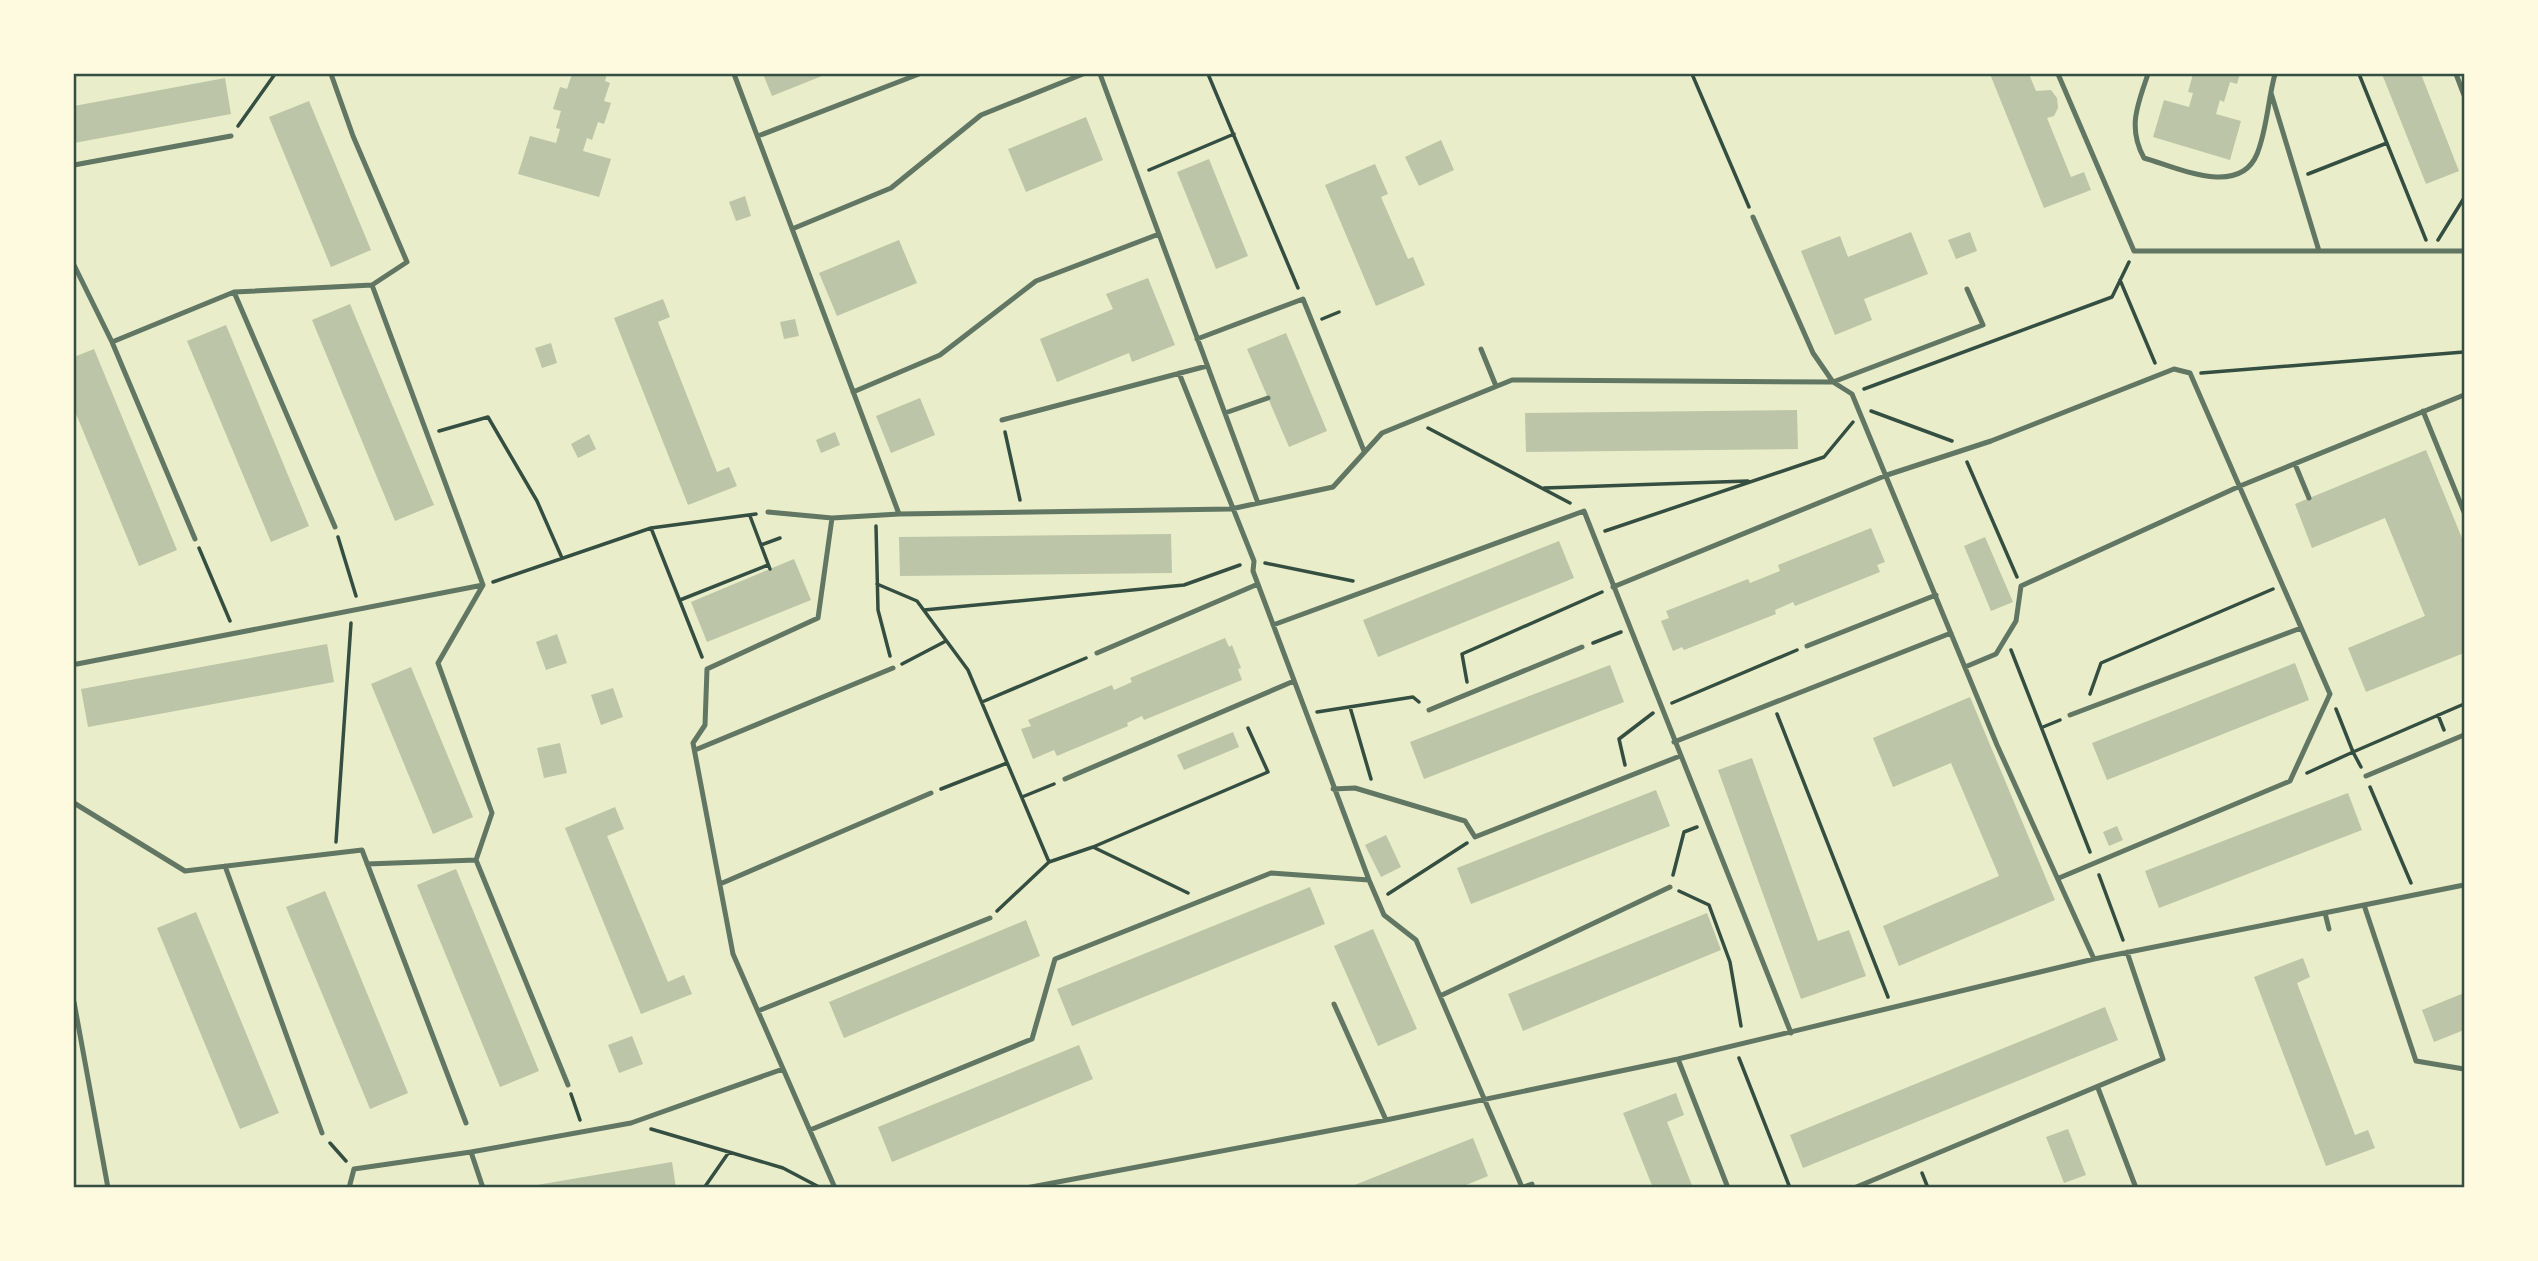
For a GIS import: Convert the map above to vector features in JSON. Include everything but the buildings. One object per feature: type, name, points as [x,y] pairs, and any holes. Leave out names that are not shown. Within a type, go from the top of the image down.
[{"type":"lane","points":[[112,342],[234,292],[372,285],[407,262],[353,136],[331,74]]},
{"type":"lane","points":[[734,74],[899,514]]},
{"type":"lane","points":[[758,136],[919,74]]},
{"type":"lane","points":[[792,229],[891,188],[981,115],[1083,74]]},
{"type":"lane","points":[[1100,74],[1258,503]]},
{"type":"lane","points":[[2059,74],[2134,251],[2465,251]]},
{"type":"lane","points":[[2148,74],[2133,122],[2136,143],[2144,158],[2215,178],[2242,173],[2257,155],[2274,74]]},
{"type":"lane","points":[[2456,74],[2464,91]]},
{"type":"lane","points":[[2270,91],[2319,251]]},
{"type":"lane","points":[[74,166],[231,136]]},
{"type":"lane","points":[[1753,217],[1812,353],[1833,382],[1852,394],[1997,746],[2094,959]]},
{"type":"lane","points":[[853,391],[940,355],[1036,281],[1159,233]]},
{"type":"lane","points":[[74,265],[112,342],[195,539]]},
{"type":"lane","points":[[372,285],[484,585]]},
{"type":"lane","points":[[768,512],[832,518],[899,514],[1231,509],[1333,487],[1382,433],[1512,380],[1833,382],[1983,325],[1967,289]]},
{"type":"lane","points":[[234,292],[335,527]]},
{"type":"lane","points":[[1197,339],[1303,299],[1364,452]]},
{"type":"lane","points":[[1481,349],[1496,386]]},
{"type":"lane","points":[[1002,420],[1207,366]]},
{"type":"lane","points":[[1613,587],[1887,475],[1963,451],[2174,369],[2190,373],[2330,694],[2290,781],[2059,878]]},
{"type":"lane","points":[[1179,373],[1254,561],[1253,571],[1333,789],[1384,915],[1416,940],[1522,1187],[1532,1184]]},
{"type":"lane","points":[[1965,667],[1996,654],[2016,621],[2021,586],[2240,486],[2465,395]]},
{"type":"lane","points":[[1225,414],[1268,398]]},
{"type":"lane","points":[[2423,411],[2465,512]]},
{"type":"lane","points":[[2295,464],[2309,498]]},
{"type":"lane","points":[[1273,625],[1584,511],[1791,1033]]},
{"type":"lane","points":[[832,518],[818,618],[707,669],[705,725],[693,743],[733,954],[835,1188]]},
{"type":"lane","points":[[1097,653],[1258,584]]},
{"type":"lane","points":[[77,664],[484,585]]},
{"type":"lane","points":[[484,585],[438,663],[492,813],[476,860],[568,1085]]},
{"type":"lane","points":[[1807,646],[1936,595]]},
{"type":"lane","points":[[2070,715],[2301,628]]},
{"type":"lane","points":[[1674,742],[1951,633]]},
{"type":"lane","points":[[1429,710],[1582,648]]},
{"type":"lane","points":[[695,750],[893,668]]},
{"type":"lane","points":[[1065,779],[1294,681]]},
{"type":"lane","points":[[2366,776],[2465,735]]},
{"type":"lane","points":[[1333,789],[1355,788],[1465,821],[1475,837],[1680,757]]},
{"type":"lane","points":[[720,884],[931,793]]},
{"type":"lane","points":[[74,803],[185,871],[362,850],[466,1123]]},
{"type":"lane","points":[[367,864],[476,860]]},
{"type":"lane","points":[[225,866],[322,1133]]},
{"type":"lane","points":[[810,1130],[1032,1039],[1055,959],[1270,873],[1369,880]]},
{"type":"lane","points":[[1026,1188],[1386,1120],[1678,1059],[2094,959],[2465,885]]},
{"type":"lane","points":[[1440,996],[1670,887]]},
{"type":"lane","points":[[2364,905],[2416,1061],[2465,1069]]},
{"type":"lane","points":[[2325,913],[2329,929]]},
{"type":"lane","points":[[758,1011],[990,918]]},
{"type":"lane","points":[[1854,1188],[2163,1059],[2127,952]]},
{"type":"lane","points":[[74,1002],[108,1188]]},
{"type":"lane","points":[[1334,1004],[1386,1120]]},
{"type":"lane","points":[[1678,1059],[1728,1188]]},
{"type":"lane","points":[[349,1188],[354,1169],[471,1152],[631,1123],[783,1069]]},
{"type":"lane","points":[[2098,1088],[2136,1188]]},
{"type":"lane","points":[[584,1132],[586,1140]]},
{"type":"lane","points":[[471,1152],[483,1188]]},
{"type":"path","points":[[231,136],[275,74]]},
{"type":"path","points":[[1208,74],[1303,299]]},
{"type":"path","points":[[1211,79],[1217,74]]},
{"type":"path","points":[[1692,74],[1753,217]]},
{"type":"path","points":[[2359,74],[2431,251]]},
{"type":"path","points":[[1137,175],[1234,135]]},
{"type":"path","points":[[2297,178],[2387,143]]},
{"type":"path","points":[[2431,251],[2465,198]]},
{"type":"path","points":[[1852,394],[2112,297],[2134,251]]},
{"type":"path","points":[[2120,280],[2160,374]]},
{"type":"path","points":[[2190,373],[2465,352]]},
{"type":"path","points":[[1856,405],[1959,444],[2021,586]]},
{"type":"path","points":[[1593,535],[1824,457],[1859,415]]},
{"type":"path","points":[[429,434],[488,417],[537,501],[562,558]]},
{"type":"path","points":[[1002,420],[1023,512]]},
{"type":"path","points":[[1414,420],[1584,511]]},
{"type":"path","points":[[1544,488],[1754,481]]},
{"type":"path","points":[[484,585],[651,527],[768,512]]},
{"type":"path","points":[[680,600],[769,567],[750,515]]},
{"type":"path","points":[[876,515],[878,610],[893,668],[946,641]]},
{"type":"path","points":[[335,527],[360,608]]},
{"type":"path","points":[[651,527],[707,669]]},
{"type":"path","points":[[761,545],[780,538]]},
{"type":"path","points":[[195,539],[235,633]]},
{"type":"path","points":[[924,610],[1184,584],[1254,561],[1354,581]]},
{"type":"path","points":[[877,584],[917,601],[968,670],[1049,862]]},
{"type":"path","points":[[1469,693],[1462,653],[1613,587]]},
{"type":"path","points":[[2085,710],[2101,663],[2260,594]]},
{"type":"path","points":[[335,853],[352,610]]},
{"type":"path","points":[[1582,648],[1630,628]]},
{"type":"path","points":[[1628,777],[1619,739],[1661,708],[1807,646]]},
{"type":"path","points":[[982,702],[1097,653]]},
{"type":"path","points":[[2013,653],[2127,952]]},
{"type":"path","points":[[2330,694],[2415,895]]},
{"type":"path","points":[[1306,714],[1413,697],[1429,710]]},
{"type":"path","points":[[1773,703],[1892,1008]]},
{"type":"path","points":[[2290,781],[2465,704]]},
{"type":"path","points":[[1350,707],[1375,794]]},
{"type":"path","points":[[2043,727],[2070,715]]},
{"type":"path","points":[[990,918],[1049,862],[1093,847],[1268,772],[1248,728]]},
{"type":"path","points":[[931,793],[1007,763]]},
{"type":"path","points":[[1022,797],[1065,779]]},
{"type":"path","points":[[1706,823],[1684,832],[1670,887],[1709,905],[1730,962],[1741,1026]]},
{"type":"path","points":[[1378,901],[1475,837]]},
{"type":"path","points":[[1093,847],[1203,900]]},
{"type":"path","points":[[1740,1058],[1790,1188]]},
{"type":"path","points":[[568,1085],[584,1132]]},
{"type":"path","points":[[631,1123],[782,1168],[821,1188]]},
{"type":"path","points":[[322,1133],[354,1169]]},
{"type":"path","points":[[704,1188],[729,1152]]}]
